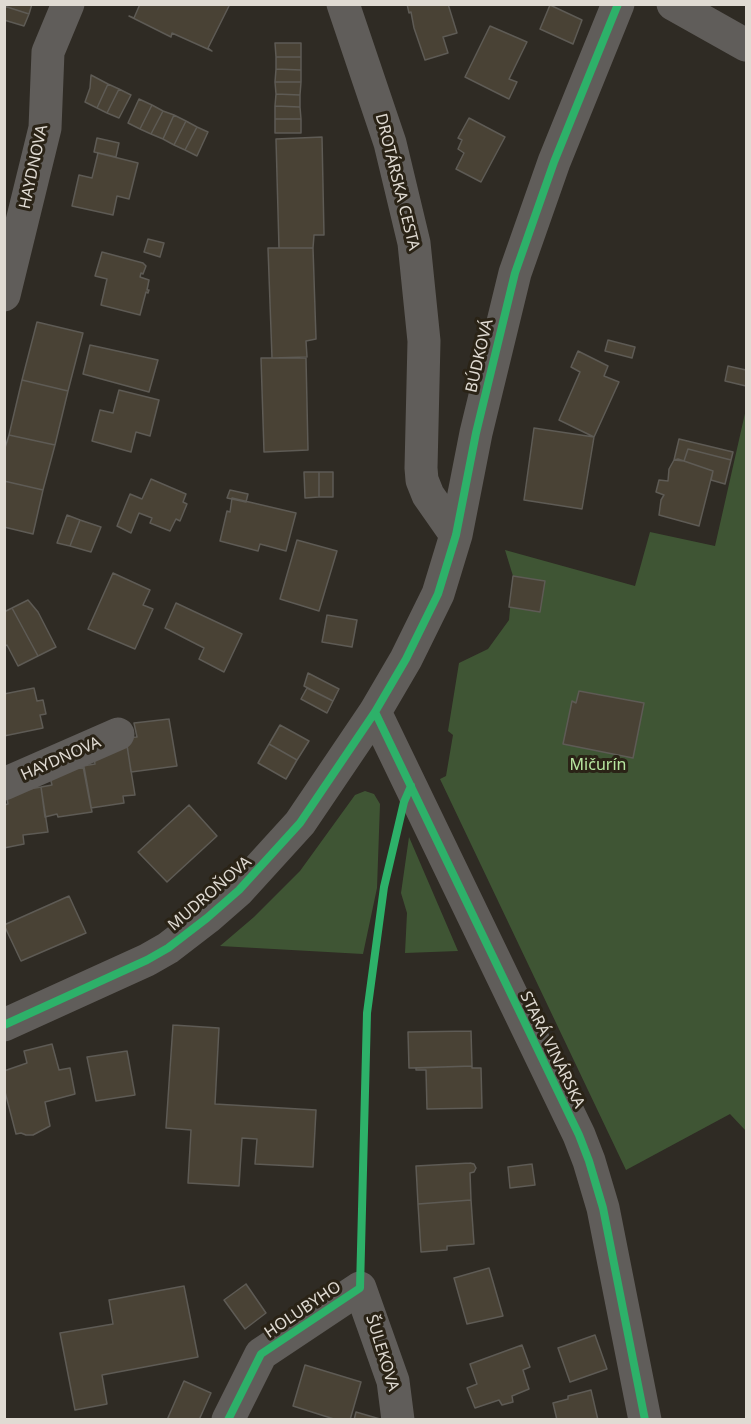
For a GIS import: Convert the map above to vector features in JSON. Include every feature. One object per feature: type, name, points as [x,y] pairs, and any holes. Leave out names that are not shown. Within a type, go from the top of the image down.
[{"type":"street","name":"HAYDNOVA","points":[[4,295],[45,128],[48,52],[68,4]]},
{"type":"street","name":"BÚDKOVÁ","points":[[375,712],[406,659],[438,594],[456,536],[476,433],[515,273],[554,162],[618,4]]},
{"type":"street","points":[[673,4],[747,45]]},
{"type":"street","name":"DROTÁRSKA CESTA","points":[[354,13],[390,143],[414,243],[424,340],[420,468],[422,480],[428,495],[456,536]]},
{"type":"street","name":"MUDROŇOVA","points":[[4,1025],[147,960],[187,934],[215,911],[239,890],[300,823],[375,712]]},
{"type":"street","name":"STARÁ VINÁRSKA","points":[[375,712],[589,1161],[603,1208],[645,1419]]},
{"type":"street","name":"HAYDNOVA","points":[[4,784],[118,734]]},
{"type":"street","name":"HOLUBYHO","points":[[228,1419],[261,1354],[360,1288]]},
{"type":"street","name":"ŠULEKOVA","points":[[360,1288],[393,1381],[398,1419]]},
{"type":"green space","name":"Mičurín","points":[[746,409],[746,1131],[730,1114],[626,1170],[440,779],[446,776],[453,735],[448,731],[459,663],[488,649],[509,620],[513,576],[505,550],[635,586],[650,532],[715,546]]},
{"type":"green space","points":[[365,791],[374,794],[380,804],[377,888],[363,954],[220,946],[254,917],[300,871],[355,795]]},
{"type":"green space","points":[[409,837],[458,951],[405,953],[407,913],[401,893]]},
{"type":"building","points":[[4,4],[32,4],[29,14],[4,6]]},
{"type":"building","points":[[140,4],[230,4],[208,48],[212,51],[172,33],[171,37],[129,16],[134,18]]},
{"type":"building","points":[[407,4],[448,4],[457,33],[443,37],[448,53],[425,60]]},
{"type":"building","points":[[550,5],[582,20],[573,44],[540,29]]},
{"type":"building","points":[[4,6],[29,14],[24,26],[4,20]]},
{"type":"building","points":[[490,26],[527,42],[509,79],[517,82],[509,99],[465,77]]},
{"type":"building","points":[[275,43],[301,43],[301,57],[276,57]]},
{"type":"building","points":[[276,57],[301,57],[301,70],[276,69]]},
{"type":"building","points":[[276,69],[301,70],[301,82],[275,82]]},
{"type":"building","points":[[91,75],[108,84],[97,108],[85,102],[90,88]]},
{"type":"building","points":[[275,82],[301,82],[300,95],[276,94]]},
{"type":"building","points":[[108,84],[119,89],[107,113],[97,108]]},
{"type":"building","points":[[119,89],[131,95],[119,118],[107,113]]},
{"type":"building","points":[[276,94],[300,95],[300,107],[275,106]]},
{"type":"building","points":[[139,99],[152,105],[140,129],[128,123]]},
{"type":"building","points":[[152,105],[163,111],[151,134],[140,129]]},
{"type":"building","points":[[275,106],[300,107],[301,119],[275,119]]},
{"type":"building","points":[[163,111],[174,115],[163,139],[151,134]]},
{"type":"building","points":[[174,115],[186,121],[174,145],[163,139]]},
{"type":"building","points":[[469,118],[505,137],[481,182],[456,169],[464,153],[458,149],[462,140],[458,138]]},
{"type":"building","points":[[275,119],[301,119],[301,133],[275,133]]},
{"type":"building","points":[[186,121],[197,127],[185,150],[174,145]]},
{"type":"building","points":[[197,127],[208,132],[197,156],[185,150]]},
{"type":"building","points":[[322,137],[324,235],[314,235],[313,248],[279,248],[276,139]]},
{"type":"building","points":[[97,138],[119,143],[116,157],[94,152]]},
{"type":"building","points":[[98,153],[138,163],[129,199],[117,196],[113,215],[72,206],[79,175],[92,178]]},
{"type":"building","points":[[148,239],[164,243],[160,257],[144,252]]},
{"type":"building","points":[[268,248],[313,248],[316,339],[306,341],[307,357],[272,358]]},
{"type":"building","points":[[102,252],[143,263],[146,266],[140,277],[149,280],[147,290],[149,290],[148,293],[146,292],[140,315],[101,305],[107,279],[95,276]]},
{"type":"building","points":[[37,322],[83,333],[68,391],[22,380]]},
{"type":"building","points":[[608,340],[635,347],[632,358],[605,351]]},
{"type":"building","points":[[90,345],[158,360],[149,392],[83,374]]},
{"type":"building","points":[[578,351],[608,366],[604,376],[619,382],[594,437],[559,420],[580,372],[571,367]]},
{"type":"building","points":[[261,358],[306,358],[308,450],[264,452]]},
{"type":"building","points":[[728,366],[746,370],[746,386],[725,381]]},
{"type":"building","points":[[22,380],[68,391],[55,445],[9,435]]},
{"type":"building","points":[[119,390],[159,400],[150,436],[136,432],[131,452],[92,441],[100,410],[113,413]]},
{"type":"building","points":[[534,428],[594,437],[582,509],[524,500]]},
{"type":"building","points":[[9,435],[55,445],[43,490],[4,481],[4,451]]},
{"type":"building","points":[[679,439],[733,452],[731,460],[688,449],[684,461],[674,460]]},
{"type":"building","points":[[688,449],[731,460],[725,484],[711,480],[713,471],[684,461]]},
{"type":"building","points":[[678,459],[713,471],[699,526],[659,515],[664,495],[656,492],[659,480],[668,481],[669,469],[674,460]]},
{"type":"building","points":[[304,472],[319,472],[319,497],[305,498]]},
{"type":"building","points":[[319,472],[333,472],[333,497],[319,497]]},
{"type":"building","points":[[151,479],[186,494],[183,502],[187,504],[180,521],[176,519],[170,531],[150,523],[152,518],[139,513],[131,533],[117,526],[130,494],[142,499]]},
{"type":"building","points":[[4,481],[43,490],[33,534],[4,527]]},
{"type":"building","points":[[230,490],[248,494],[246,502],[227,498]]},
{"type":"building","points":[[232,498],[296,513],[286,551],[260,544],[258,551],[220,541],[227,511],[230,512]]},
{"type":"building","points":[[67,515],[80,520],[70,546],[57,543]]},
{"type":"building","points":[[80,520],[101,527],[91,552],[70,546]]},
{"type":"building","points":[[297,540],[337,551],[319,611],[280,599]]},
{"type":"building","points":[[113,573],[150,590],[143,605],[153,609],[135,649],[88,629]]},
{"type":"building","points":[[513,576],[545,581],[540,612],[509,607]]},
{"type":"building","points":[[28,600],[38,612],[56,647],[38,656],[12,608]]},
{"type":"building","points":[[176,603],[242,634],[224,672],[199,659],[204,648],[165,628]]},
{"type":"building","points":[[12,608],[38,656],[18,666],[7,645],[4,647],[4,612]]},
{"type":"building","points":[[327,615],[357,620],[352,647],[322,642]]},
{"type":"building","points":[[308,673],[339,689],[333,701],[304,686]]},
{"type":"building","points":[[34,688],[37,701],[43,700],[46,714],[40,715],[43,728],[4,736],[4,694]]},
{"type":"building","points":[[307,688],[333,701],[327,713],[301,699]]},
{"type":"building","points":[[579,691],[644,703],[633,758],[563,744],[572,701],[576,703]]},
{"type":"building","points":[[169,719],[177,766],[131,772],[126,738],[137,737],[134,723]]},
{"type":"building","points":[[280,725],[309,741],[297,760],[269,744]]},
{"type":"building","points":[[269,744],[297,760],[286,779],[258,763]]},
{"type":"building","points":[[127,746],[135,795],[123,796],[124,803],[91,808],[83,766],[95,764],[93,752]]},
{"type":"building","points":[[84,767],[92,812],[45,817],[41,787],[52,785],[49,773]]},
{"type":"building","points":[[41,787],[48,832],[23,835],[24,844],[4,848],[4,805],[8,804],[6,793]]},
{"type":"building","points":[[189,805],[217,836],[167,882],[138,852]]},
{"type":"building","points":[[69,896],[86,933],[21,961],[4,925]]},
{"type":"building","points":[[173,1025],[219,1028],[215,1104],[316,1110],[313,1167],[255,1164],[257,1139],[242,1138],[239,1186],[188,1183],[191,1130],[166,1128]]},
{"type":"building","points":[[471,1031],[472,1066],[409,1068],[408,1032]]},
{"type":"building","points":[[52,1044],[59,1070],[70,1068],[75,1094],[45,1102],[50,1126],[33,1135],[16,1134],[4,1088],[4,1071],[27,1063],[24,1051]]},
{"type":"building","points":[[127,1051],[135,1095],[96,1101],[87,1057]]},
{"type":"building","points":[[472,1066],[472,1068],[481,1068],[482,1108],[427,1109],[426,1070],[416,1070],[416,1068]]},
{"type":"building","points":[[470,1163],[476,1168],[470,1173],[471,1200],[418,1204],[416,1166]]},
{"type":"building","points":[[532,1164],[535,1185],[510,1188],[508,1167]]},
{"type":"building","points":[[471,1200],[474,1244],[447,1246],[447,1250],[421,1252],[418,1204]]},
{"type":"building","points":[[489,1268],[503,1316],[467,1324],[454,1278]]},
{"type":"building","points":[[246,1284],[266,1313],[245,1329],[224,1300]]},
{"type":"building","points":[[184,1286],[198,1357],[102,1375],[107,1404],[75,1410],[60,1333],[113,1324],[109,1300]]},
{"type":"building","points":[[595,1335],[607,1369],[570,1382],[558,1348]]},
{"type":"building","points":[[522,1345],[530,1367],[523,1370],[529,1389],[512,1396],[513,1402],[502,1405],[499,1400],[475,1408],[467,1388],[477,1384],[470,1364]]},
{"type":"building","points":[[305,1365],[361,1382],[350,1420],[337,1420],[293,1406]]},
{"type":"building","points":[[184,1381],[211,1393],[199,1420],[167,1420]]},
{"type":"building","points":[[591,1390],[598,1420],[557,1420],[553,1403]]},
{"type":"building","points":[[356,1412],[380,1419],[380,1420],[354,1420]]},
{"type":"cycle path","points":[[4,1025],[147,960],[168,948],[207,918],[239,890],[300,823],[375,712],[406,659],[438,594],[456,535],[476,433],[515,273],[554,162],[618,4]]},
{"type":"cycle path","points":[[375,712],[579,1135],[589,1161],[603,1208],[645,1420]]},
{"type":"cycle path","points":[[228,1420],[261,1354],[360,1288],[367,1013],[384,887],[404,802],[411,786]]}]
